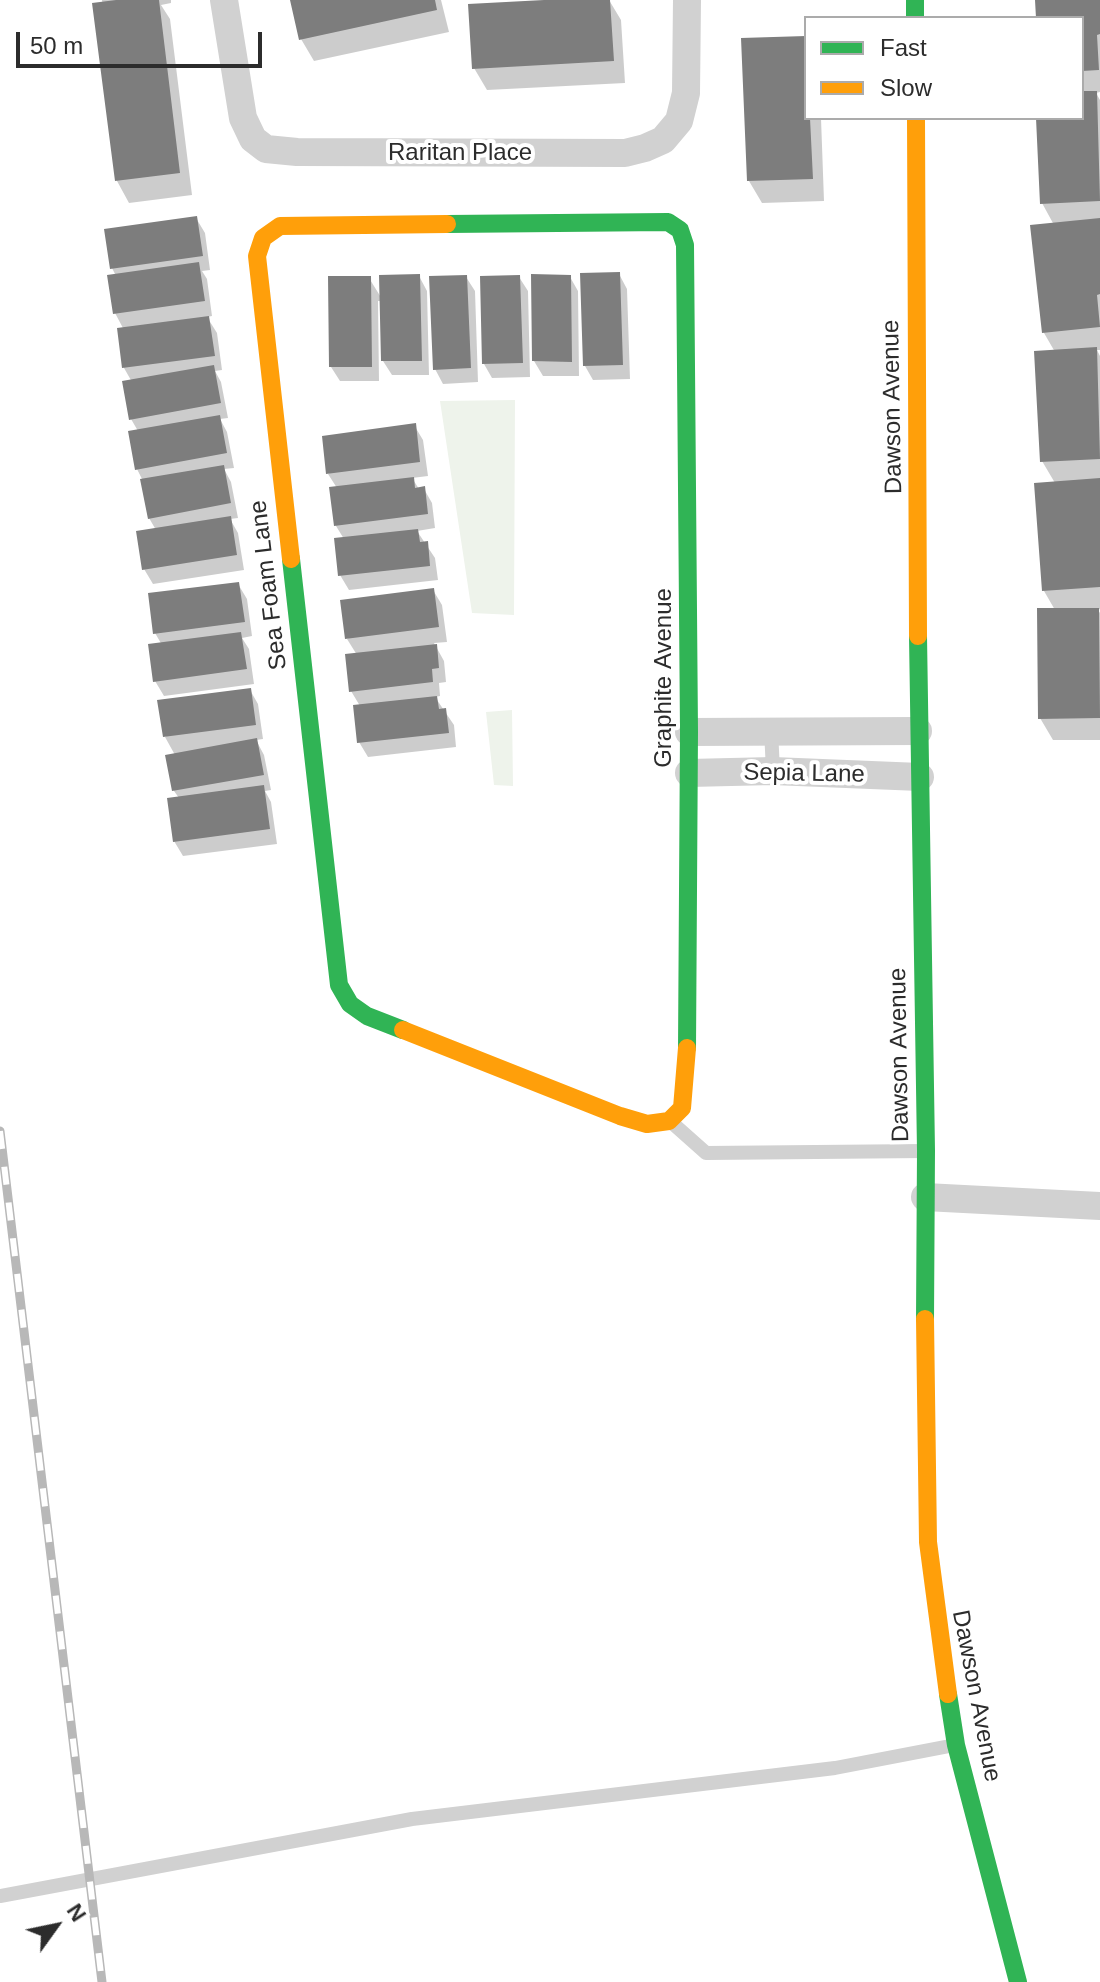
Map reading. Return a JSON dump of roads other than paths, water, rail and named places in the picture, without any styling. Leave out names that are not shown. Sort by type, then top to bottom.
[{"type":"street","name":"Raritan Place","points":[[224,0],[243,118],[253,139],[266,149],[297,152],[578,153],[625,153],[645,148],[663,140],[679,121],[686,93],[687,0]]},
{"type":"street","name":"Dawson Avenue","points":[[916,120],[918,731],[926,1151],[928,1542],[956,1745],[1018,1982]]},
{"type":"street","name":"Sea Foam Lane","points":[[669,1121],[647,1124],[620,1116],[367,1016],[350,1004],[339,985],[257,256],[263,238],[280,226],[668,222],[680,230]]},
{"type":"street","name":"Graphite Avenue","points":[[669,1121],[682,1108],[687,1060],[689,732],[685,245],[680,230]]},
{"type":"street","name":"Sepia Lane","points":[[689,732],[918,731]]},
{"type":"street","name":"Sepia Lane","points":[[689,773],[773,771],[920,777]]},
{"type":"street","points":[[925,1197],[1100,1206]]},
{"type":"lane","points":[[771,730],[773,771]]},
{"type":"lane","points":[[669,1121],[706,1153],[926,1151]]},
{"type":"lane","points":[[0,1896],[412,1819],[835,1768],[956,1745]]},
{"type":"railway","points":[[0,1131],[102,1982]]}]
